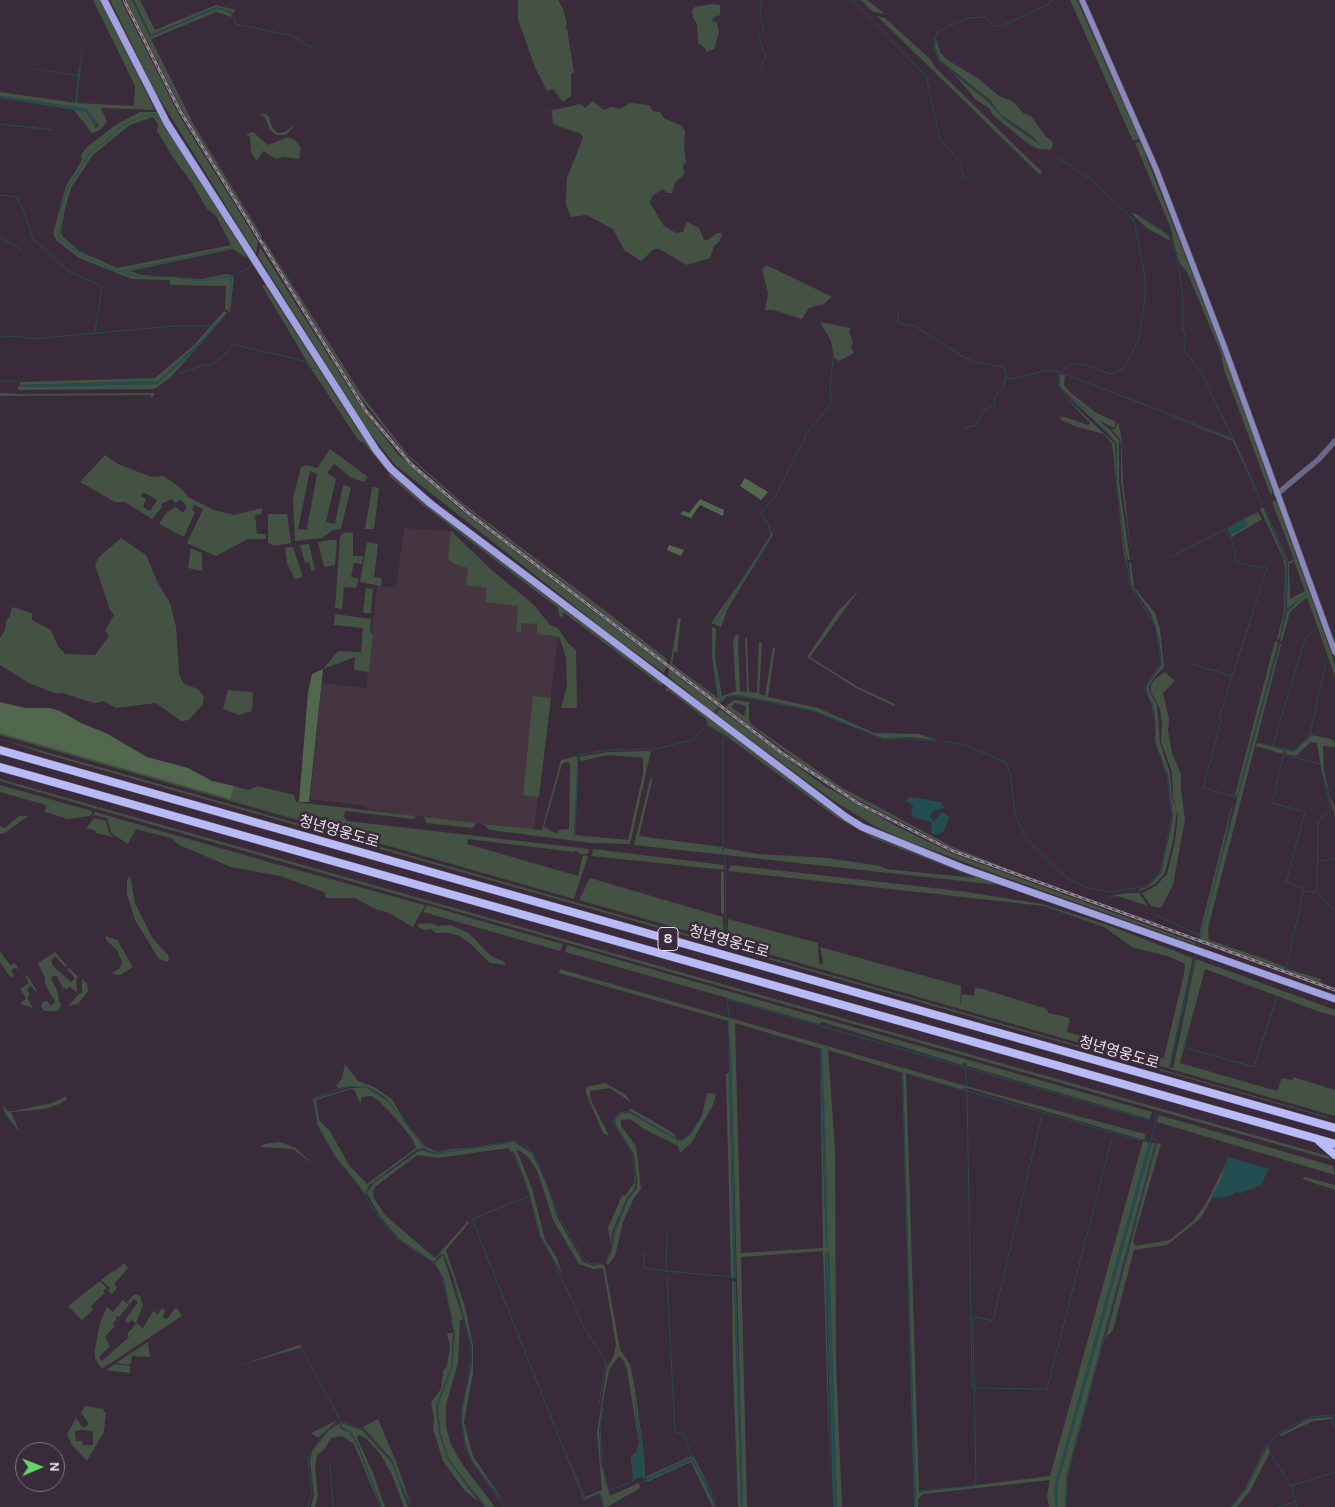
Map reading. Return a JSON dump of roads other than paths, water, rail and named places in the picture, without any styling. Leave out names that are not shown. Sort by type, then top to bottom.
[{"type":"highway","name":"청년영웅도로","points":[[0,750],[1335,1128]]},
{"type":"highway","name":"청년영웅도로","points":[[0,767],[1335,1144]]},
{"type":"highway","points":[[1318,1139],[1335,1155]]},
{"type":"main road","points":[[104,0],[167,123],[371,442],[391,469],[431,504],[830,805],[862,827],[963,868],[1335,999]]},
{"type":"main road","points":[[1082,0],[1156,169],[1224,346],[1335,652]]},
{"type":"street","points":[[1277,494],[1319,459],[1335,441]]},
{"type":"waterway","points":[[133,0],[151,36],[216,8],[232,12],[236,24],[293,36],[308,46],[313,46]]},
{"type":"waterway","points":[[761,70],[766,56],[758,36],[763,30],[760,9],[762,0]]},
{"type":"waterway","points":[[852,0],[926,76],[940,140],[961,163],[962,174],[967,179]]},
{"type":"waterway","points":[[1039,144],[999,114],[989,101],[939,61],[934,46],[938,32],[968,18],[984,17],[995,26],[1001,26],[1045,6],[1053,0]]},
{"type":"waterway","points":[[106,139],[107,141],[116,130],[140,117],[155,114]]},
{"type":"waterway","points":[[0,124],[53,130]]},
{"type":"waterway","points":[[107,141],[92,150],[68,187],[61,209],[59,238],[77,252],[117,272],[231,248]]},
{"type":"waterway","points":[[943,741],[962,744],[1006,762],[1010,774],[1015,815],[1026,839],[1068,879],[1088,888],[1111,892],[1146,886],[1160,873],[1172,817],[1167,775],[1155,741],[1156,725],[1152,704],[1146,692],[1147,683],[1161,663],[1156,627],[1130,585],[1117,485],[1116,444],[1108,433],[1067,396],[1059,386],[1058,381],[1060,374],[1070,364],[1083,364],[1111,374],[1124,368],[1138,341],[1145,300],[1145,277],[1134,220],[1093,181],[1058,158]]},
{"type":"waterway","points":[[0,195],[18,197],[34,240],[70,272],[102,286],[95,332]]},
{"type":"waterway","points":[[1140,217],[1171,236],[1177,257],[1183,297],[1183,329],[1186,335],[1184,350],[1201,372],[1262,503]]},
{"type":"waterway","points":[[0,237],[23,251]]},
{"type":"waterway","points":[[230,277],[251,267]]},
{"type":"waterway","points":[[124,272],[141,277],[174,277],[201,281],[228,276],[231,278],[229,311]]},
{"type":"waterway","points":[[898,313],[898,323],[915,326],[960,355],[975,362],[1003,367],[1006,372],[1006,378],[1012,379],[1043,371],[1057,371],[1234,439]]},
{"type":"waterway","points":[[0,337],[17,336],[31,339],[174,326],[211,326]]},
{"type":"waterway","points":[[178,374],[204,365],[212,365],[228,352],[232,344],[304,361],[310,368],[315,369]]},
{"type":"waterway","points":[[715,623],[771,537],[769,526],[761,513],[775,497],[798,450],[805,441],[805,435],[829,407],[832,398],[830,392],[833,358]]},
{"type":"waterway","points":[[964,428],[976,425],[984,410],[994,406],[995,397],[1003,388],[1006,378]]},
{"type":"waterway","points":[[0,381],[15,381]]},
{"type":"waterway","points":[[1264,507],[1287,563],[1286,611]]},
{"type":"waterway","points":[[1171,557],[1225,529],[1232,541],[1237,563],[1267,568],[1219,718],[1221,720],[1203,788],[1237,797]]},
{"type":"waterway","points":[[1280,639],[1286,611],[1306,593]]},
{"type":"waterway","points":[[1273,745],[1305,639],[1318,626]]},
{"type":"waterway","points":[[713,630],[713,657],[721,703]]},
{"type":"waterway","points":[[1198,947],[1278,644]]},
{"type":"waterway","points":[[1259,743],[1294,751],[1310,734],[1326,662]]},
{"type":"waterway","points":[[1192,664],[1232,676]]},
{"type":"waterway","points":[[721,703],[727,696],[740,696],[814,711],[884,739],[903,738],[936,741]]},
{"type":"waterway","points":[[715,713],[719,707]]},
{"type":"waterway","points":[[656,749],[694,739],[707,725],[723,734],[723,846],[726,872],[725,937]]},
{"type":"waterway","points":[[575,834],[578,755],[609,750],[652,749]]},
{"type":"waterway","points":[[1285,749],[1272,803],[1305,812],[1286,882],[1304,889],[1286,969]]},
{"type":"waterway","points":[[1286,755],[1320,764],[1331,810],[1318,821],[1317,891],[1304,892]]},
{"type":"waterway","points":[[1317,862],[1335,858]]},
{"type":"waterway","points":[[1317,892],[1335,912]]},
{"type":"waterway","points":[[1154,914],[1200,936]]},
{"type":"waterway","points":[[1170,1066],[1196,954]]},
{"type":"waterway","points":[[727,997],[730,1026]]},
{"type":"waterway","points":[[1184,1032],[1187,1033],[1183,1047],[1254,1067],[1277,997]]},
{"type":"waterway","points":[[727,999],[1149,1120]]},
{"type":"waterway","points":[[965,1067],[967,1085]]},
{"type":"waterway","points":[[908,1074],[1139,1140],[1145,1139]]},
{"type":"waterway","points":[[426,1150],[389,1101],[367,1087],[351,1086],[313,1098],[318,1126],[334,1155],[360,1187],[377,1215],[396,1238],[434,1263],[441,1274],[451,1313],[454,1336],[452,1368],[437,1406],[440,1431],[448,1459],[485,1507]]},
{"type":"waterway","points":[[967,1089],[972,1387],[974,1388],[1047,1389],[1112,1138]]},
{"type":"waterway","points":[[606,1262],[611,1251],[614,1231],[628,1199],[636,1187],[633,1154],[614,1124],[616,1116],[620,1112],[631,1112],[677,1139],[682,1140],[691,1133],[702,1116]]},
{"type":"waterway","points":[[919,1491],[974,1486],[976,1483],[973,1316],[993,1321],[1042,1115]]},
{"type":"waterway","points":[[1150,1144],[1157,1116]]},
{"type":"waterway","points":[[1152,1139],[1157,1140]]},
{"type":"waterway","points":[[366,1194],[370,1185],[416,1150],[438,1153],[514,1141],[526,1146],[535,1156],[559,1217],[583,1258],[591,1264],[600,1264]]},
{"type":"waterway","points":[[1066,1507],[1067,1477],[1156,1143]]},
{"type":"waterway","points":[[513,1152],[529,1192],[540,1236],[549,1251],[584,1327],[605,1360],[606,1365],[599,1404]]},
{"type":"waterway","points":[[529,1196],[472,1219],[584,1500],[600,1493],[603,1507]]},
{"type":"waterway","points":[[667,1234],[666,1271],[733,1277]]},
{"type":"waterway","points":[[645,1253],[643,1268],[666,1271]]},
{"type":"waterway","points":[[434,1263],[444,1254],[453,1277],[471,1346],[470,1372],[461,1414],[466,1449],[474,1464],[504,1507]]},
{"type":"waterway","points":[[667,1276],[675,1433],[684,1434],[692,1458]]},
{"type":"waterway","points":[[301,1348],[340,1419]]},
{"type":"waterway","points":[[603,1407],[600,1427],[602,1465],[608,1490],[627,1484],[635,1479]]},
{"type":"waterway","points":[[1231,1507],[1246,1488],[1263,1451],[1277,1435],[1311,1417],[1335,1415]]},
{"type":"waterway","points":[[1332,1416],[1335,1429]]},
{"type":"waterway","points":[[308,1507],[312,1493],[308,1457],[324,1434],[340,1421],[363,1429],[392,1462],[410,1507]]},
{"type":"waterway","points":[[340,1423],[342,1428],[351,1433],[357,1444],[381,1507]]},
{"type":"waterway","points":[[1271,1454],[1291,1486],[1297,1507]]},
{"type":"waterway","points":[[330,1464],[333,1507]]},
{"type":"waterway","points":[[1291,1486],[1335,1472]]},
{"type":"waterway","points":[[1277,1507],[1295,1502]]},
{"type":"railway","points":[[124,0],[180,111],[366,411],[411,464],[467,512],[782,753],[858,803],[953,851],[1335,990]]}]
